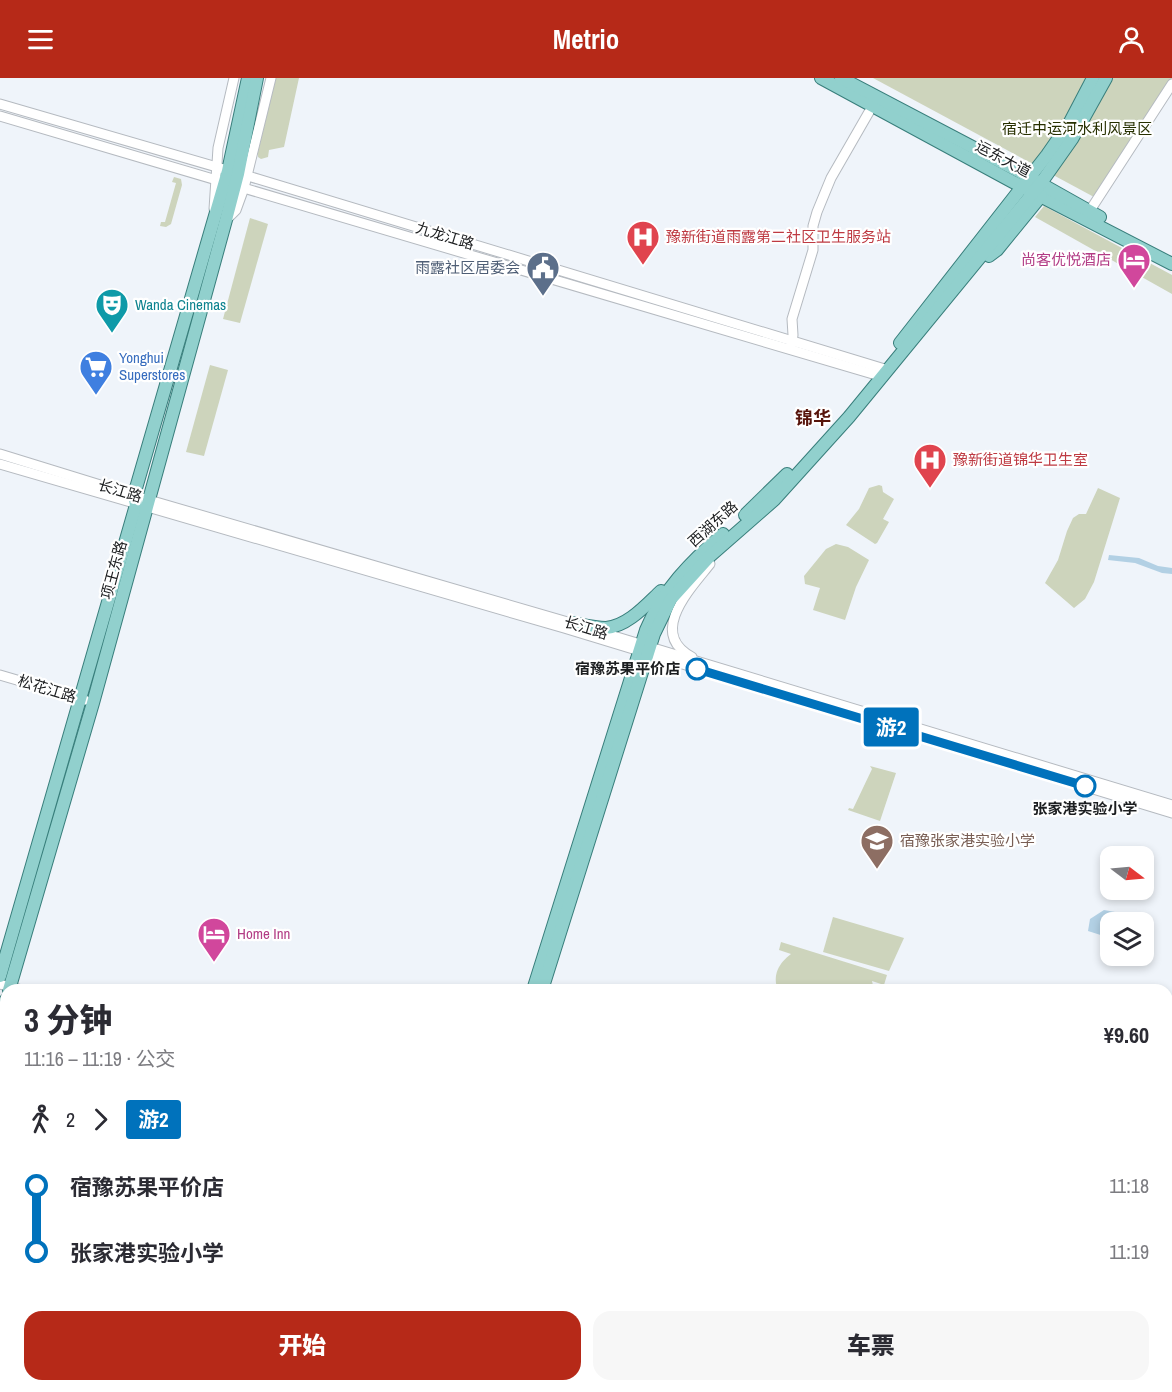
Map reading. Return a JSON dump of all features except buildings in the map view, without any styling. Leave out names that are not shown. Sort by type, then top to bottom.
[{"type":"main road","points":[[236,155],[248,78]]},
{"type":"main road","points":[[236,155],[257,78]]},
{"type":"main road","name":"运东大道","points":[[821,78],[1172,256]]},
{"type":"main road","name":"运东大道","points":[[841,78],[1172,264]]},
{"type":"main road","points":[[1052,158],[1093,78]]},
{"type":"main road","points":[[1052,158],[1082,122],[1106,78]]},
{"type":"main road","name":"项王东路","points":[[0,976],[80,701],[226,220],[236,155]]},
{"type":"main road","name":"西湖东路","points":[[544,984],[644,649],[671,599],[710,556],[782,492],[962,280],[1033,187],[1052,158]]},
{"type":"main road","name":"项王东路","points":[[11,984],[93,704],[213,215],[231,178]]},
{"type":"main road","name":"西湖东路","points":[[535,984],[660,599],[708,547],[776,486],[882,373],[1033,187]]},
{"type":"main road","points":[[572,623],[604,628],[622,622],[637,613],[708,547]]},
{"type":"street","points":[[231,178],[218,148],[234,78]]},
{"type":"street","points":[[231,178],[271,78]]},
{"type":"street","points":[[1089,212],[1172,84]]},
{"type":"street","name":"九龙江路","points":[[0,104],[231,178],[882,373]]},
{"type":"street","points":[[791,346],[792,319],[814,246],[813,226],[820,204],[831,178],[869,112]]},
{"type":"street","name":"九龙江路","points":[[0,116],[231,178]]},
{"type":"street","name":"长江路","points":[[0,454],[141,502],[644,649],[1172,813]]},
{"type":"street","name":"长江路","points":[[0,464],[572,623],[644,649],[722,669],[1172,805]]},
{"type":"street","points":[[722,669],[683,651],[676,641],[673,630],[679,605],[726,542]]},
{"type":"street","name":"松花江路","points":[[0,677],[93,704]]},
{"type":"green space","points":[[276,78],[299,78],[284,147],[269,150],[268,157],[261,159],[258,157],[258,152]]},
{"type":"green space","name":"宿迁中运河水利风景区","points":[[873,78],[1172,78],[1094,197]]},
{"type":"green space","points":[[174,177],[181,179],[182,185],[171,224],[166,227],[160,226],[161,222],[165,222],[176,183],[172,182]]},
{"type":"green space","points":[[1044,206],[1172,275],[1172,294],[1035,217]]},
{"type":"green space","points":[[250,218],[268,224],[240,323],[223,319]]},
{"type":"green space","points":[[210,365],[228,370],[204,456],[186,452]]},
{"type":"green space","points":[[882,486],[883,492],[894,499],[883,519],[889,522],[875,544],[846,525],[859,509],[869,488]]},
{"type":"green space","points":[[1098,488],[1120,498],[1094,582],[1085,599],[1074,608],[1045,583],[1058,560],[1073,518],[1079,514],[1086,514]]},
{"type":"green space","points":[[836,544],[848,547],[869,560],[856,587],[845,620],[813,610],[820,588],[805,584],[804,576],[826,549]]},
{"type":"green space","points":[[870,766],[896,773],[880,821],[848,810],[853,809],[872,769]]},
{"type":"green space","points":[[833,917],[904,938],[889,971],[823,952]]},
{"type":"green space","points":[[781,942],[887,975],[884,984],[872,981],[873,984],[776,984],[778,970],[791,954],[779,950]]},
{"type":"water","points":[[1109,555],[1139,558],[1158,566],[1172,568],[1172,574],[1162,573],[1135,563],[1108,560]]},
{"type":"water","points":[[1100,913],[1100,935],[1088,931],[1090,919]]},
{"type":"bus line","name":"游2","points":[[697,669],[1085,786]]},
{"type":"place","name":"豫新街道雨露第二社区卫生服务站","points":[[643,266]]},
{"type":"place","name":"尚客优悦酒店","points":[[1134,289]]},
{"type":"place","name":"雨露社区居委会","points":[[543,297]]},
{"type":"place","name":"Wanda Cinemas","points":[[112,334]]},
{"type":"place","name":"Yonghui Superstores","points":[[96,396]]},
{"type":"place","name":"豫新街道锦华卫生室","points":[[930,489]]},
{"type":"place","name":"宿豫苏果平价店","points":[[697,669]]},
{"type":"place","name":"张家港实验小学","points":[[1085,786]]},
{"type":"place","name":"宿豫张家港实验小学","points":[[877,870]]},
{"type":"place","name":"Home Inn","points":[[214,963]]},
{"type":"district","name":"锦华","points":[[813,418]]}]
